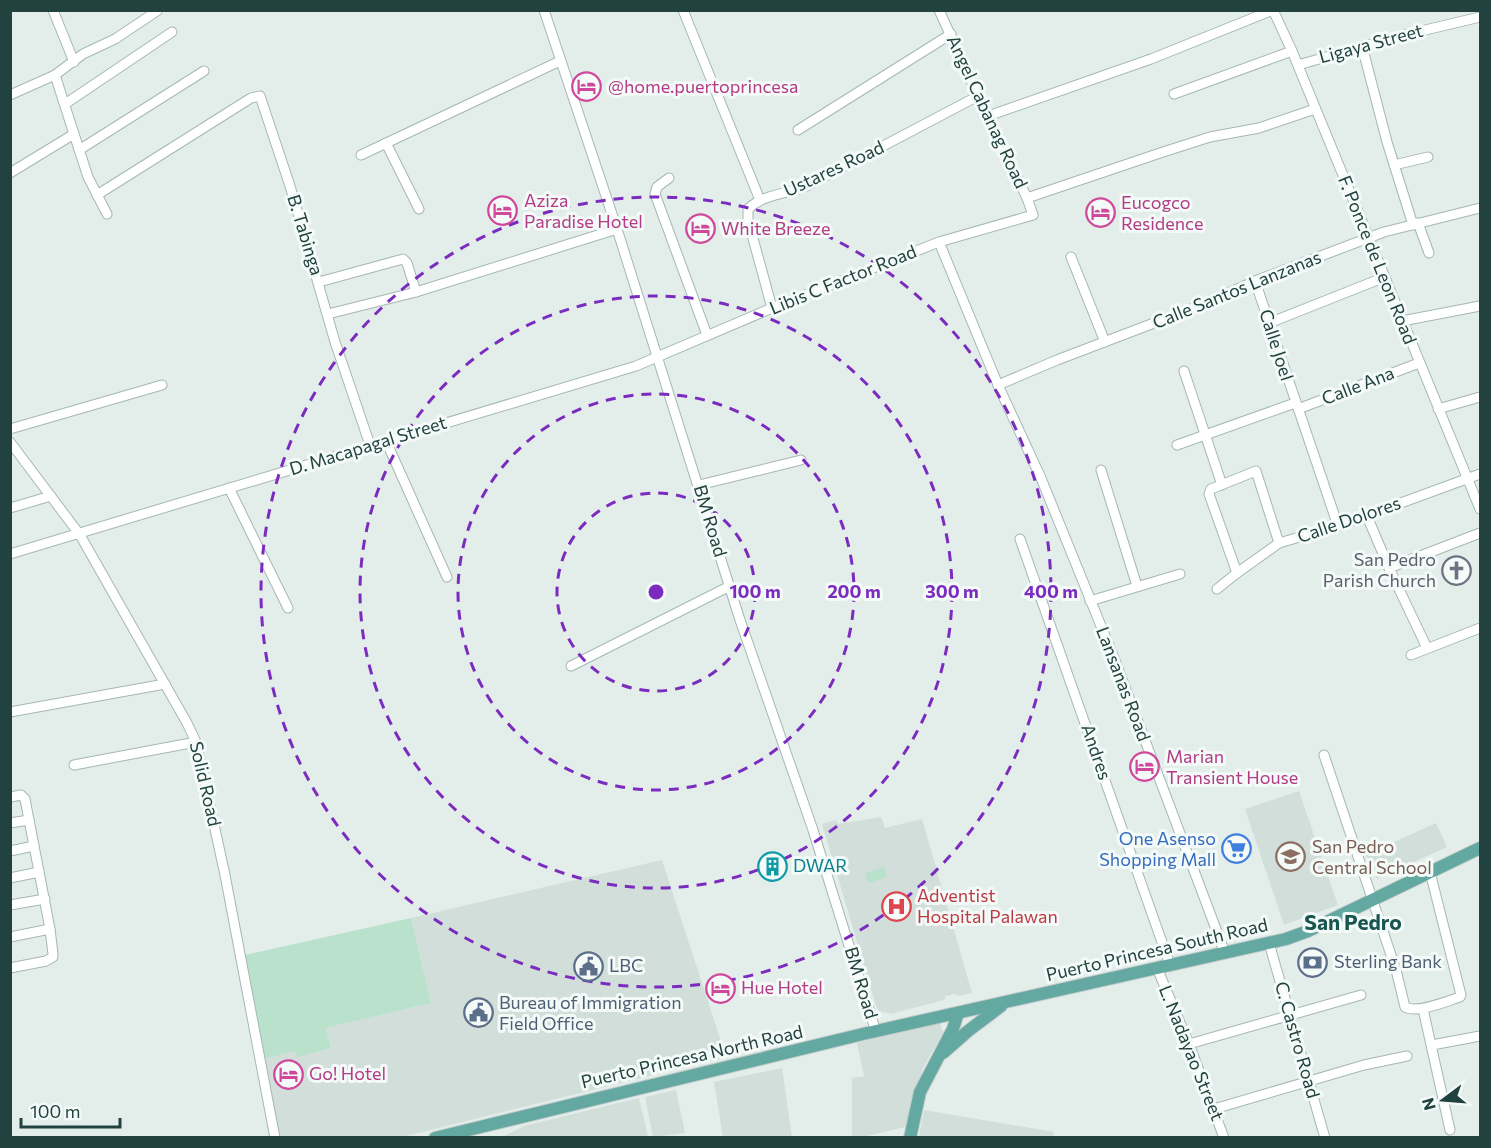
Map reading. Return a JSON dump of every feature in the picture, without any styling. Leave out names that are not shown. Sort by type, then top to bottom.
[{"type":"main road","name":"Puerto Princesa South Road","points":[[958,1013],[1269,943],[1308,930],[1480,848]]},
{"type":"main road","points":[[937,1058],[1005,1003]]},
{"type":"main road","name":"Puerto Princesa North Road","points":[[435,1137],[958,1013]]},
{"type":"main road","points":[[910,1137],[920,1092],[958,1013]]},
{"type":"street","points":[[53,10],[74,62]]},
{"type":"street","points":[[683,10],[760,200]]},
{"type":"street","name":"Angel Cabanag Road","points":[[939,10],[1027,198],[1032,215]]},
{"type":"street","points":[[988,116],[1151,59],[1273,10]]},
{"type":"street","name":"F. Ponce de Leon Road","points":[[1273,10],[1298,65],[1438,409],[1467,478],[1478,498],[1480,509]]},
{"type":"street","points":[[10,95],[55,75],[96,47],[115,39],[158,11]]},
{"type":"street","name":"BM Road","points":[[544,11],[617,229],[730,586],[813,830],[876,1032]]},
{"type":"street","name":"Ligaya Street","points":[[1298,65],[1362,46],[1480,17]]},
{"type":"street","points":[[65,104],[172,32]]},
{"type":"street","points":[[798,130],[951,34]]},
{"type":"street","points":[[1362,46],[1394,165],[1415,224],[1429,253]]},
{"type":"street","points":[[1174,94],[1292,51]]},
{"type":"street","points":[[361,155],[560,61]]},
{"type":"street","points":[[79,150],[204,71]]},
{"type":"street","points":[[55,75],[79,150],[107,214]]},
{"type":"street","name":"B. Tabinga","points":[[97,195],[250,98],[258,95],[262,98],[319,282],[335,342],[370,446]]},
{"type":"street","name":"Ustares Road","points":[[772,308],[747,214],[748,209],[760,200],[807,186],[978,96]]},
{"type":"street","points":[[1027,198],[1163,152],[1210,138],[1259,128],[1315,109]]},
{"type":"street","points":[[10,173],[74,134]]},
{"type":"street","points":[[387,142],[419,209]]},
{"type":"street","points":[[1394,165],[1428,157]]},
{"type":"street","points":[[669,178],[657,187],[655,194],[707,335]]},
{"type":"street","name":"Calle Santos Lanzanas","points":[[998,385],[1255,281],[1369,238],[1415,224],[1480,211]]},
{"type":"street","name":"Libis C Factor Road","points":[[657,356],[939,242],[1032,215]]},
{"type":"street","points":[[328,314],[416,292],[617,229]]},
{"type":"street","name":"Lansanas Road","points":[[939,242],[998,385],[1041,478],[1114,658],[1225,953]]},
{"type":"street","points":[[1071,257],[1105,342]]},
{"type":"street","points":[[319,282],[403,259],[407,263],[416,292]]},
{"type":"street","points":[[1269,323],[1385,277]]},
{"type":"street","name":"Calle Joel","points":[[1255,281],[1338,526]]},
{"type":"street","points":[[1402,321],[1480,306]]},
{"type":"street","name":"D. Macapagal Street","points":[[10,554],[80,535],[636,366],[657,356]]},
{"type":"street","name":"Calle Ana","points":[[1178,445],[1419,363]]},
{"type":"street","points":[[1184,371],[1222,485]]},
{"type":"street","points":[[10,429],[162,385]]},
{"type":"street","points":[[1438,409],[1480,398]]},
{"type":"street","points":[[386,441],[447,577]]},
{"type":"street","name":"Solid Road","points":[[10,442],[80,535],[196,742],[225,875],[275,1137]]},
{"type":"street","points":[[699,485],[801,460]]},
{"type":"street","points":[[1101,470],[1137,586]]},
{"type":"street","points":[[1237,573],[1209,494],[1211,489],[1254,471],[1257,472],[1279,543]]},
{"type":"street","name":"Calle Dolores","points":[[1217,589],[1279,543],[1338,526],[1480,474]]},
{"type":"street","points":[[229,488],[288,608]]},
{"type":"street","points":[[10,507],[51,496]]},
{"type":"street","points":[[1367,516],[1427,648]]},
{"type":"street","points":[[1389,568],[1480,533]]},
{"type":"street","name":"Andres","points":[[1020,539],[1170,965]]},
{"type":"street","points":[[1090,601],[1180,574]]},
{"type":"street","points":[[571,666],[730,586]]},
{"type":"street","points":[[1411,655],[1480,628]]},
{"type":"street","points":[[10,711],[165,684]]},
{"type":"street","points":[[74,765],[196,742]]},
{"type":"street","points":[[1324,755],[1396,970],[1406,1007],[1410,1010],[1460,997],[1461,994],[1430,872]]},
{"type":"street","points":[[10,797],[22,796],[29,820],[45,899],[52,957],[46,961],[10,968]]},
{"type":"street","points":[[10,823],[29,820]]},
{"type":"street","points":[[10,851],[34,846]]},
{"type":"street","points":[[10,878],[39,873]]},
{"type":"street","points":[[10,905],[45,899]]},
{"type":"street","points":[[10,937],[50,929]]},
{"type":"street","name":"C. Castro Road","points":[[1269,943],[1322,1137]]},
{"type":"street","name":"L. Nadayao Street","points":[[1157,968],[1224,1137]]},
{"type":"street","points":[[1189,1044],[1361,995]]},
{"type":"street","points":[[1423,1008],[1450,1130]]},
{"type":"street","points":[[1432,1046],[1480,1036]]},
{"type":"street","points":[[1214,1109],[1379,1060],[1407,1056]]},
{"type":"shaded area","name":"San Pedro Central School","points":[[1299,791],[1338,905],[1284,925],[1245,809]]},
{"type":"shaded area","name":"Adventist Hospital Palawan","points":[[881,817],[885,828],[922,819],[972,993],[946,996],[944,1000],[891,1014],[879,1011],[876,1006],[822,824],[836,820],[838,824]]},
{"type":"shaded area","points":[[1436,823],[1447,847],[1377,879],[1366,855]]},
{"type":"shaded area","points":[[662,860],[726,1057],[398,1138],[280,1137],[264,1059],[295,1051],[297,1056],[331,1048],[326,1028],[431,1003],[411,918]]},
{"type":"shaded area","points":[[940,1022],[943,1033],[923,1068],[905,1127],[852,1138],[852,1078],[864,1076],[857,1043]]},
{"type":"shaded area","points":[[782,1068],[792,1137],[723,1137],[714,1082]]},
{"type":"shaded area","points":[[676,1090],[685,1133],[653,1137],[645,1097]]},
{"type":"shaded area","points":[[639,1098],[648,1137],[502,1137],[524,1126]]},
{"type":"shaded area","points":[[924,1110],[1054,1132],[1053,1137],[919,1137]]},
{"type":"green space","points":[[884,867],[887,877],[868,883],[865,873]]},
{"type":"green space","points":[[411,918],[431,1003],[326,1028],[331,1048],[297,1057],[295,1051],[264,1059],[245,955]]},
{"type":"place","name":"@home.puertoprincesa","points":[[587,87]]},
{"type":"place","name":"Aziza Paradise Hotel","points":[[503,211]]},
{"type":"place","name":"Eucogco Residence","points":[[1100,213]]},
{"type":"place","name":"White Breeze","points":[[700,229]]},
{"type":"place","name":"San Pedro Parish Church","points":[[1457,570]]},
{"type":"place","name":"Marian Transient House","points":[[1145,767]]},
{"type":"place","name":"One Asenso Shopping Mall","points":[[1237,849]]},
{"type":"place","name":"San Pedro Central School","points":[[1291,857]]},
{"type":"place","name":"DWAR","points":[[772,866]]},
{"type":"place","name":"Adventist Hospital Palawan","points":[[896,906]]},
{"type":"place","name":"Sterling Bank","points":[[1313,962]]},
{"type":"place","name":"LBC","points":[[588,966]]},
{"type":"place","name":"Hue Hotel","points":[[720,988]]},
{"type":"place","name":"Bureau of Immigration Field Office","points":[[478,1013]]},
{"type":"place","name":"Go! Hotel","points":[[288,1074]]},
{"type":"district","name":"San Pedro","points":[[1353,923]]}]
